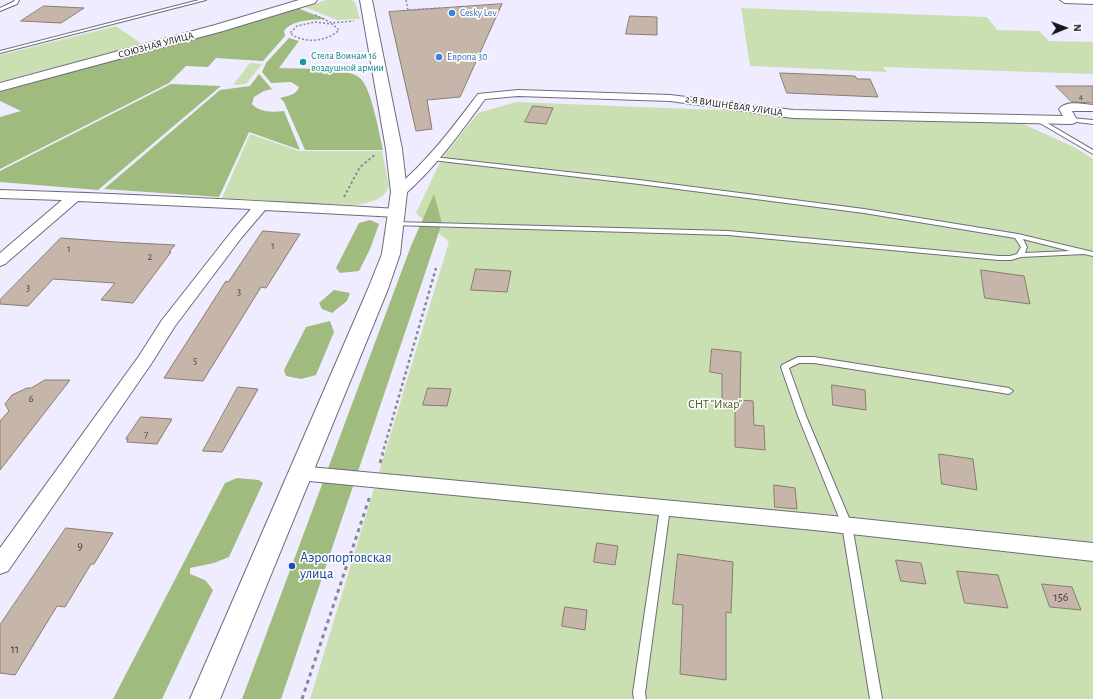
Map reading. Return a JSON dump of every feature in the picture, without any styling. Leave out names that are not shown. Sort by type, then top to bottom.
[{"type":"main road","name":"СОЮЗНАЯ УЛИЦА","points":[[0,87],[212,30],[311,0]]},
{"type":"street","points":[[1066,0],[1093,1]]},
{"type":"street","points":[[205,699],[299,472],[378,289],[390,254],[399,192],[394,149],[368,10]]},
{"type":"street","name":"2-Я ВИШНЁВАЯ УЛИЦА","points":[[399,192],[418,176],[434,159],[482,96],[518,93],[678,99],[793,114],[1035,118],[1072,120]]},
{"type":"street","points":[[1072,120],[1065,109],[1068,107],[1093,108]]},
{"type":"street","points":[[0,194],[262,205],[338,210],[396,218]]},
{"type":"street","points":[[0,260],[75,196]]},
{"type":"street","points":[[0,565],[145,360],[168,324],[237,234],[262,205]]},
{"type":"street","points":[[299,472],[846,525],[1093,552]]},
{"type":"lane","points":[[0,10],[15,3],[17,0]]},
{"type":"lane","points":[[0,52],[204,0]]},
{"type":"lane","points":[[1035,118],[1093,152]]},
{"type":"lane","points":[[1072,120],[1093,122]]},
{"type":"lane","points":[[434,159],[639,182],[864,211],[1018,236],[1093,254]]},
{"type":"lane","points":[[396,218],[728,233],[974,257],[1011,258],[1020,255],[1084,252]]},
{"type":"lane","points":[[1018,236],[1024,247],[1020,255]]},
{"type":"lane","points":[[876,699],[846,525],[784,367],[798,360],[814,360],[1009,391]]},
{"type":"lane","points":[[640,699],[639,693],[665,508]]},
{"type":"path","points":[[406,0],[408,10],[441,8]]},
{"type":"path","points":[[292,6],[323,18],[332,23],[339,27],[337,32],[328,37],[306,39],[295,37],[290,33],[293,28],[297,26],[308,23],[332,23],[368,10]]},
{"type":"path","points":[[338,210],[357,170],[366,159],[381,152],[394,149]]},
{"type":"green space","points":[[326,0],[352,0],[355,2],[360,19],[337,20],[305,7]]},
{"type":"green space","points":[[297,8],[326,19],[298,22],[288,27],[284,31],[285,36],[263,61],[216,58],[208,67],[186,66],[169,83],[0,169],[0,117],[21,111],[0,101],[0,92]]},
{"type":"green space","points":[[741,8],[987,17],[997,30],[1039,31],[1049,41],[1093,42],[1093,74],[883,67],[887,72],[750,66]]},
{"type":"green space","points":[[116,26],[142,44],[0,82],[0,55]]},
{"type":"green space","points":[[289,38],[299,41],[279,68],[346,72],[361,79],[372,102],[383,150],[305,150],[284,102],[280,98],[289,96],[296,92],[299,87],[291,82],[271,83],[262,72],[266,63]]},
{"type":"green space","points":[[250,63],[262,64],[246,84],[233,85]]},
{"type":"green space","points":[[259,74],[272,89],[264,91],[254,97],[252,104],[259,109],[271,112],[284,111],[300,150],[249,132],[219,197],[104,189],[220,90],[250,86]]},
{"type":"green space","points":[[171,84],[221,86],[98,190],[0,182],[0,171]]},
{"type":"green space","name":"СНТ \"Икар\"","points":[[516,102],[1019,122],[1076,148],[1093,159],[1093,699],[310,699],[449,242],[416,213],[441,160],[478,113]]},
{"type":"green space","points":[[250,134],[299,151],[382,151],[389,186],[387,191],[378,199],[368,203],[351,206],[222,198]]},
{"type":"green space","points":[[434,194],[442,223],[281,699],[242,699],[411,246]]},
{"type":"green space","points":[[370,220],[379,224],[370,249],[359,271],[340,273],[336,268],[359,223]]},
{"type":"green space","points":[[334,290],[350,293],[347,301],[332,313],[322,309],[319,303]]},
{"type":"green space","points":[[330,321],[334,332],[316,375],[301,379],[286,376],[284,370],[306,327]]},
{"type":"green space","points":[[237,478],[259,480],[263,483],[229,557],[214,563],[190,568],[190,574],[205,580],[213,590],[162,699],[113,699],[225,483]]},
{"type":"building","name":"Европа 30","points":[[502,4],[460,97],[427,100],[432,129],[416,131],[389,12]]},
{"type":"building","points":[[44,6],[84,8],[61,23],[21,21]]},
{"type":"building","points":[[630,16],[657,17],[657,35],[626,34]]},
{"type":"building","points":[[780,73],[855,76],[857,79],[870,79],[878,97],[787,93]]},
{"type":"building","points":[[1056,86],[1093,86],[1093,103],[1072,102]]},
{"type":"building","points":[[533,106],[553,108],[546,124],[525,122]]},
{"type":"building","points":[[263,231],[300,234],[266,288],[261,287],[203,381],[164,378],[226,281],[228,282]]},
{"type":"building","points":[[61,238],[175,245],[133,303],[101,300],[115,283],[53,279],[28,306],[0,304],[0,300]]},
{"type":"building","points":[[476,269],[511,271],[507,292],[471,290]]},
{"type":"building","points":[[981,270],[1024,276],[1030,304],[985,298]]},
{"type":"building","points":[[712,349],[741,352],[740,400],[753,401],[754,425],[764,426],[765,450],[735,447],[735,410],[722,409],[722,374],[710,372]]},
{"type":"building","points":[[45,380],[70,380],[0,470],[0,421],[9,411],[5,404],[12,395],[27,388],[31,388]]},
{"type":"building","points":[[832,385],[865,390],[866,410],[833,405]]},
{"type":"building","points":[[238,387],[258,389],[222,452],[203,451]]},
{"type":"building","points":[[428,388],[451,389],[447,406],[423,405]]},
{"type":"building","points":[[141,417],[172,419],[157,444],[127,442],[128,439],[126,439]]},
{"type":"building","points":[[939,454],[973,459],[977,490],[942,484]]},
{"type":"building","points":[[774,485],[795,488],[797,509],[775,507]]},
{"type":"building","points":[[66,528],[113,533],[94,564],[91,564],[65,607],[57,606],[15,675],[0,673],[0,625]]},
{"type":"building","points":[[597,543],[618,546],[615,565],[594,562]]},
{"type":"building","points":[[678,554],[733,562],[731,613],[726,612],[726,680],[680,674],[683,605],[673,604]]},
{"type":"building","points":[[896,560],[921,563],[926,584],[901,581]]},
{"type":"building","points":[[957,571],[998,575],[1008,608],[965,603]]},
{"type":"building","points":[[1042,584],[1072,587],[1081,610],[1050,607]]},
{"type":"building","points":[[565,607],[587,610],[585,630],[562,626]]},
{"type":"place","name":"Cesky Lev","points":[[452,13]]},
{"type":"place","name":"Европа 30","points":[[439,57]]},
{"type":"place","name":"Стела Воинам 16 воздушной армии","points":[[303,62]]},
{"type":"place","name":"Аэропортовская улица","points":[[292,566]]}]
